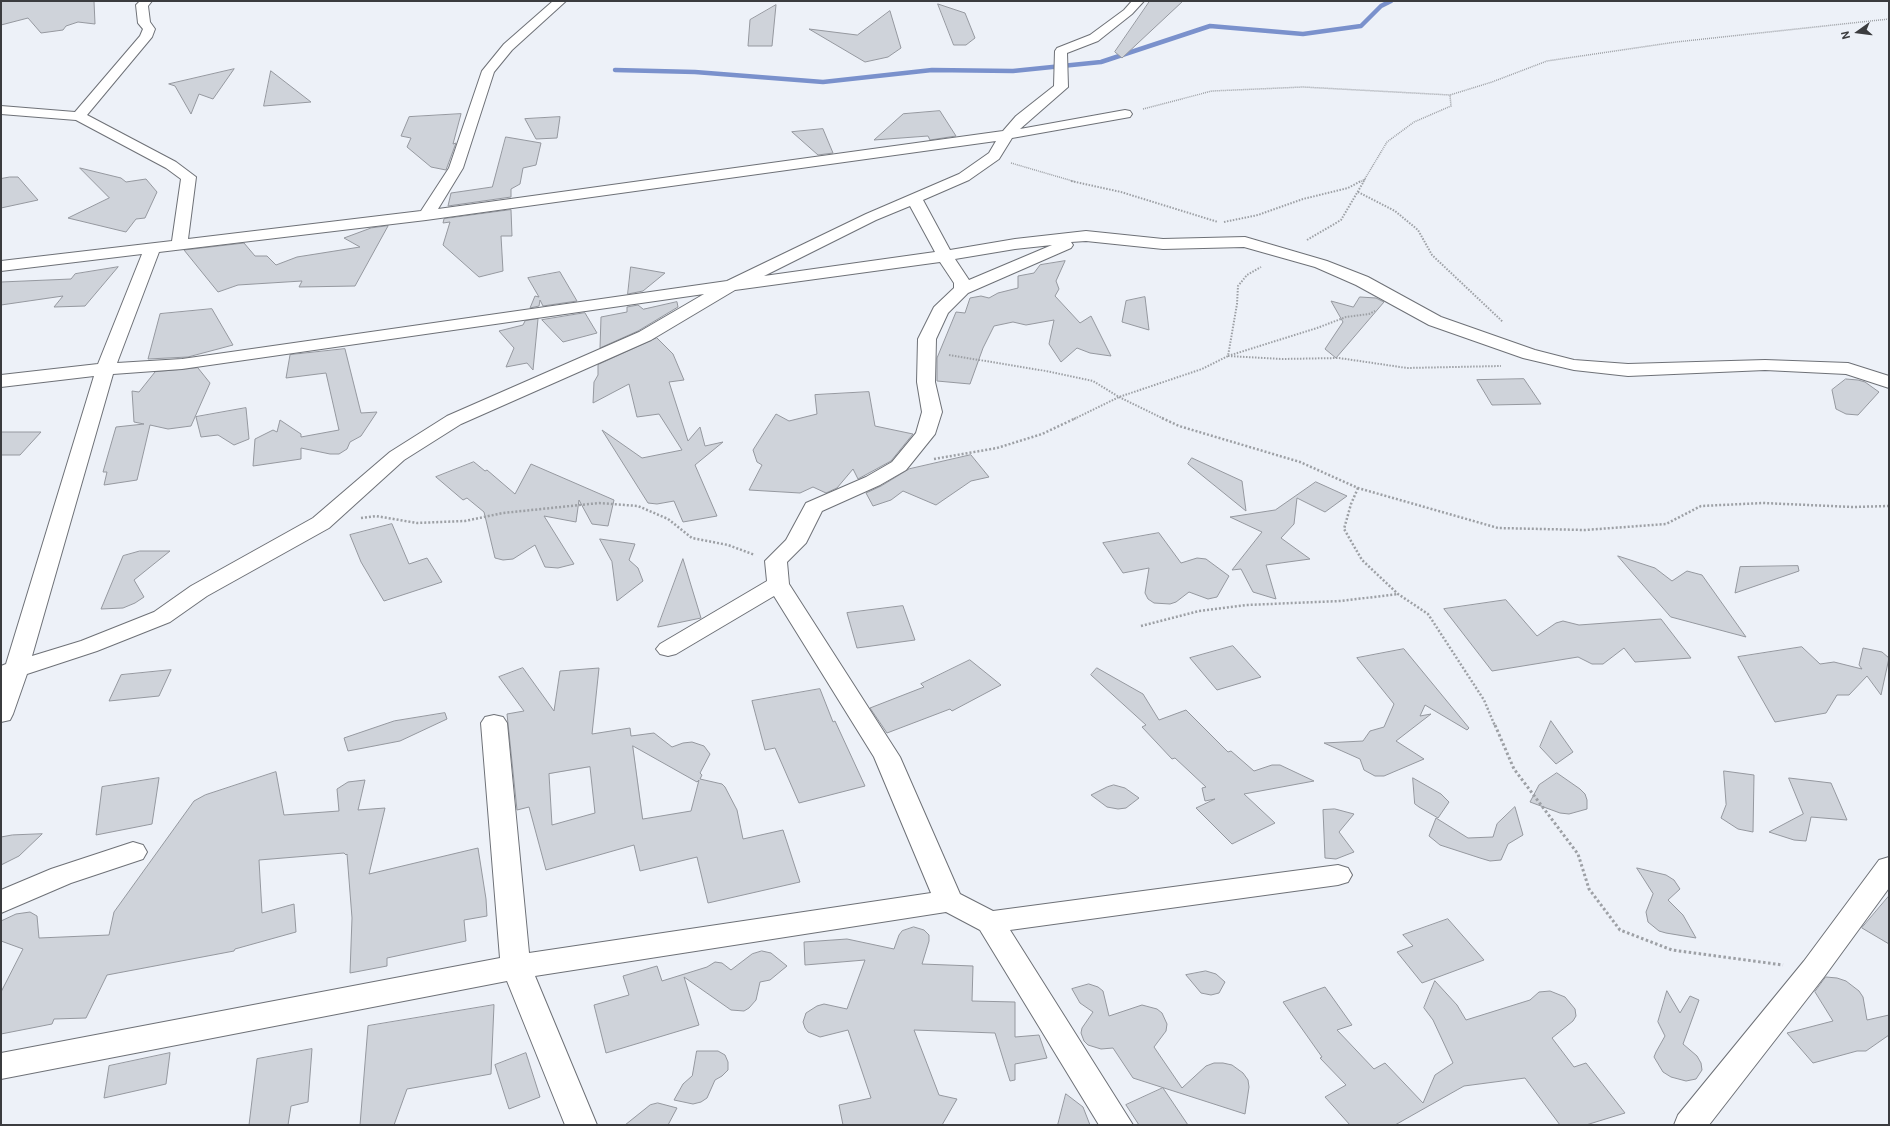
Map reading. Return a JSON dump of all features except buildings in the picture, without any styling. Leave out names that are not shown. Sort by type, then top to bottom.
[{"type":"street","points":[[79,116],[146,37],[149,29],[144,24],[142,5],[146,1]]},
{"type":"street","points":[[426,215],[456,168],[488,71],[508,47],[560,1]]},
{"type":"street","points":[[9,672],[89,646],[162,617],[199,590],[321,523],[397,456],[454,420],[644,336],[728,287],[914,198],[964,177],[994,156],[1007,136],[1021,119],[1061,87],[1062,51],[1094,38],[1128,12],[1138,1]]},
{"type":"street","points":[[1,110],[79,116],[171,164],[189,177],[179,244]]},
{"type":"street","points":[[1,266],[426,215],[1007,136],[1125,114]]},
{"type":"street","points":[[914,198],[945,256],[962,283],[962,289]]},
{"type":"street","points":[[1,381],[104,369],[182,364],[945,256],[1015,244],[1086,236],[1163,244],[1245,242],[1285,252],[1362,281],[1395,301],[1435,322],[1529,354],[1574,365],[1628,370],[1765,366],[1848,369],[1889,382]]},
{"type":"street","points":[[668,649],[777,572],[795,543],[813,507],[873,480],[898,466],[925,434],[932,412],[926,382],[927,339],[940,311],[962,289],[1086,236]]},
{"type":"street","points":[[1,714],[9,672],[104,369],[153,247]]},
{"type":"street","points":[[777,572],[887,757],[949,901]]},
{"type":"street","points":[[494,723],[516,967],[581,1125]]},
{"type":"street","points":[[1,902],[61,876],[133,852]]},
{"type":"street","points":[[1690,1125],[1814,969],[1889,867]]},
{"type":"street","points":[[990,922],[1338,875]]},
{"type":"street","points":[[1,1066],[516,967],[949,901],[990,922],[1117,1125]]},
{"type":"path","points":[[1125,114],[1212,91],[1303,87],[1450,95],[1492,82],[1547,61],[1676,42],[1889,19]]},
{"type":"path","points":[[1228,356],[1237,304],[1238,286],[1247,275],[1340,220],[1367,178],[1387,142],[1414,122],[1450,106],[1450,95]]},
{"type":"path","points":[[994,156],[1020,167],[1065,180],[1122,192],[1234,227],[1245,242]]},
{"type":"path","points":[[1212,223],[1258,215],[1303,199],[1348,188],[1367,178]]},
{"type":"path","points":[[1358,192],[1395,211],[1418,230],[1432,255],[1508,327],[1501,344]]},
{"type":"path","points":[[898,466],[997,448],[1042,434],[1118,397],[1202,369],[1228,356],[1317,328],[1346,317],[1369,314],[1395,301]]},
{"type":"path","points":[[926,352],[1039,370],[1093,381],[1118,397],[1179,426],[1300,462],[1358,488],[1498,528],[1585,530],[1666,524],[1701,506],[1763,503],[1853,507],[1889,506]]},
{"type":"path","points":[[1228,356],[1282,359],[1339,358],[1407,368],[1504,366]]},
{"type":"path","points":[[1358,488],[1351,504],[1344,528],[1362,560],[1398,594],[1428,614],[1484,700],[1514,769],[1547,815],[1578,854],[1589,889],[1620,930],[1672,950],[1814,969]]},
{"type":"path","points":[[321,523],[376,516],[417,523],[465,521],[533,509],[599,503],[638,506],[668,519],[692,538],[728,545],[777,572]]},
{"type":"path","points":[[1141,626],[1199,611],[1246,605],[1341,601],[1398,594]]},
{"type":"waterway","points":[[615,70],[695,72],[823,82],[932,70],[1013,71],[1101,62],[1210,26],[1303,34],[1361,26],[1381,6],[1391,1]]}]
